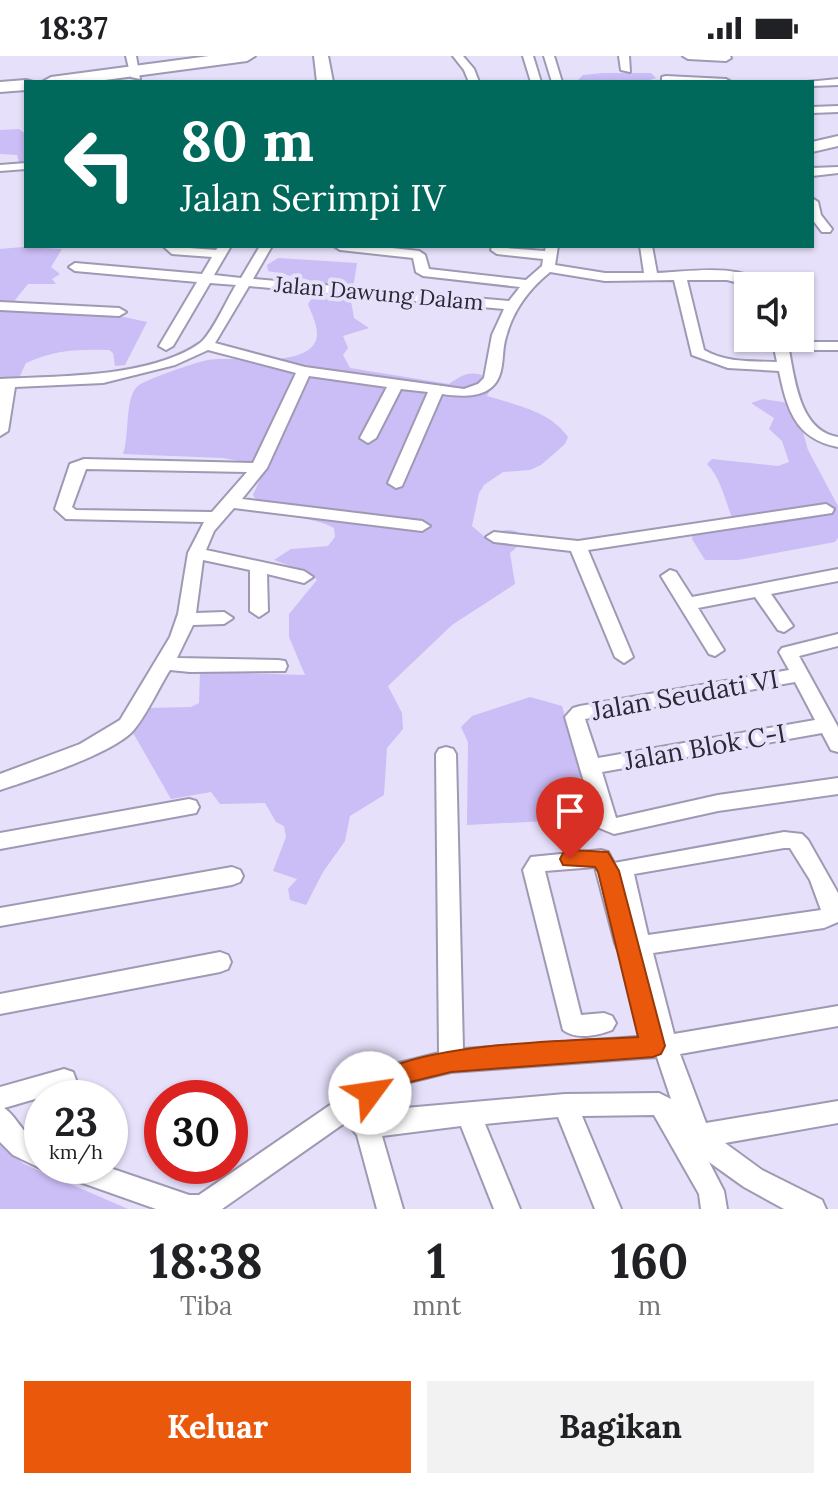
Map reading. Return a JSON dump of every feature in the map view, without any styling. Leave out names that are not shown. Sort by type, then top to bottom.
[{"type":"highway","points":[[86,80],[133,69],[254,57]]},
{"type":"highway","points":[[0,89],[24,87]]},
{"type":"main road","points":[[321,56],[325,80]]},
{"type":"main road","points":[[814,147],[838,141]]},
{"type":"street","points":[[458,56],[473,80]]},
{"type":"street","points":[[528,56],[535,80]]},
{"type":"street","points":[[549,56],[556,80]]},
{"type":"street","points":[[624,56],[626,70]]},
{"type":"street","points":[[688,56],[726,57],[729,80]]},
{"type":"street","points":[[666,79],[687,80]]},
{"type":"street","points":[[814,83],[838,82]]},
{"type":"street","points":[[814,110],[838,109]]},
{"type":"street","points":[[0,168],[24,166]]},
{"type":"street","points":[[814,172],[838,170]]},
{"type":"street","points":[[814,211],[826,229]]},
{"type":"street","points":[[156,273],[170,248],[223,250],[166,346]]},
{"type":"street","points":[[0,431],[4,382],[103,379],[170,362],[207,345],[265,248]]},
{"type":"street","points":[[371,248],[418,251],[423,272],[529,284]]},
{"type":"street","points":[[646,248],[651,277]]},
{"type":"street","points":[[497,250],[550,256],[574,274],[734,277]]},
{"type":"street","points":[[207,345],[304,371],[464,393],[483,388],[492,377],[496,345],[514,306],[550,256]]},
{"type":"street","name":"Jalan Dawung Dalam","points":[[75,267],[514,306]]},
{"type":"street","points":[[680,277],[697,352],[706,358],[727,363],[785,367]]},
{"type":"street","points":[[0,306],[119,312]]},
{"type":"street","points":[[814,344],[838,346]]},
{"type":"street","points":[[782,352],[799,412],[810,434],[822,442],[838,442]]},
{"type":"street","points":[[0,782],[121,731],[179,638],[186,619],[196,553],[213,517],[259,468],[304,371]]},
{"type":"street","points":[[368,438],[396,384]]},
{"type":"street","points":[[396,483],[436,390]]},
{"type":"street","points":[[213,517],[72,515],[63,509],[76,467],[84,464],[259,468]]},
{"type":"street","points":[[228,502],[422,526]]},
{"type":"street","points":[[494,537],[578,546],[834,509]]},
{"type":"street","points":[[578,546],[624,657]]},
{"type":"street","points":[[196,553],[304,577]]},
{"type":"street","points":[[258,567],[259,611]]},
{"type":"street","points":[[688,604],[838,575]]},
{"type":"street","points":[[670,576],[715,650]]},
{"type":"street","points":[[760,591],[784,626]]},
{"type":"street","points":[[186,619],[224,618]]},
{"type":"street","points":[[838,640],[788,652],[838,745]]},
{"type":"street","points":[[163,662],[190,666],[278,666]]},
{"type":"street","name":"Jalan Seudati VI","points":[[591,767],[575,717],[580,713],[799,675]]},
{"type":"street","name":"Jalan Blok C-I","points":[[827,725],[591,767],[604,821],[614,826],[718,803],[838,786]]},
{"type":"street","points":[[446,754],[451,1061]]},
{"type":"street","points":[[0,841],[189,807]]},
{"type":"street","points":[[639,946],[824,919],[832,915],[833,908],[802,847],[795,840],[622,868],[659,1046]]},
{"type":"street","points":[[604,1023],[574,1026],[571,1023],[534,870],[538,863],[594,857],[605,863],[659,1046],[700,1136],[775,1193],[813,1209]]},
{"type":"street","points":[[0,917],[232,876]]},
{"type":"street","points":[[0,1004],[220,962]]},
{"type":"street","points":[[120,1184],[189,1208],[214,1203],[396,1074],[451,1061],[659,1046],[838,1016]]},
{"type":"street","points":[[0,1098],[24,1091]]},
{"type":"street","points":[[368,1129],[394,1121],[565,1105],[653,1103],[662,1106],[714,1204]]},
{"type":"street","points":[[565,1105],[608,1209]]},
{"type":"street","points":[[349,1107],[368,1129],[390,1209]]},
{"type":"street","points":[[700,1136],[838,1112]]},
{"type":"street","points":[[469,1115],[507,1209]]},
{"type":"street","points":[[0,1118],[4,1128],[24,1150]]},
{"type":"shaded area","points":[[651,73],[656,78],[578,80],[583,75]]},
{"type":"shaded area","points":[[19,129],[24,133],[24,163],[19,163],[17,155],[0,154],[0,130]]},
{"type":"shaded area","points":[[0,249],[62,249],[51,267],[60,274],[52,279],[56,284],[28,284],[15,300],[32,313],[101,312],[147,322],[125,365],[115,366],[113,353],[109,350],[67,351],[26,363],[18,380],[0,380]]},
{"type":"shaded area","points":[[278,258],[357,263],[351,301],[354,318],[369,328],[343,336],[348,348],[343,355],[350,368],[449,384],[465,375],[479,374],[484,376],[491,388],[487,396],[542,415],[568,437],[565,444],[541,465],[530,470],[503,472],[484,485],[479,493],[472,526],[486,538],[499,531],[511,530],[533,543],[518,546],[510,553],[515,584],[452,625],[388,686],[402,713],[403,729],[387,748],[384,795],[350,816],[345,841],[323,872],[306,905],[290,900],[288,889],[297,879],[273,871],[286,837],[284,826],[276,822],[265,803],[220,804],[211,792],[171,799],[132,731],[147,708],[191,707],[199,703],[200,672],[305,675],[289,637],[289,614],[317,580],[311,574],[274,560],[291,549],[328,546],[335,537],[334,528],[279,513],[261,504],[253,495],[266,466],[223,458],[123,454],[131,397],[139,385],[202,361],[280,359],[295,356],[314,344],[317,329],[308,304],[315,294],[306,279],[268,271],[267,265]]},
{"type":"shaded area","points":[[763,399],[795,404],[808,450],[838,506],[838,538],[835,542],[738,560],[705,560],[692,539],[693,534],[735,524],[720,485],[707,464],[712,459],[778,466],[789,462],[782,441],[769,429],[774,418],[751,403]]},
{"type":"shaded area","points":[[530,697],[562,706],[577,756],[586,819],[467,825],[468,742],[461,727],[472,716]]},
{"type":"shaded area","points":[[0,1145],[24,1164],[24,1184],[70,1184],[128,1209],[0,1209]]},
{"type":"route","points":[[370,1093],[396,1074],[451,1061],[653,1046],[605,863],[601,858],[594,857],[570,859]]}]
